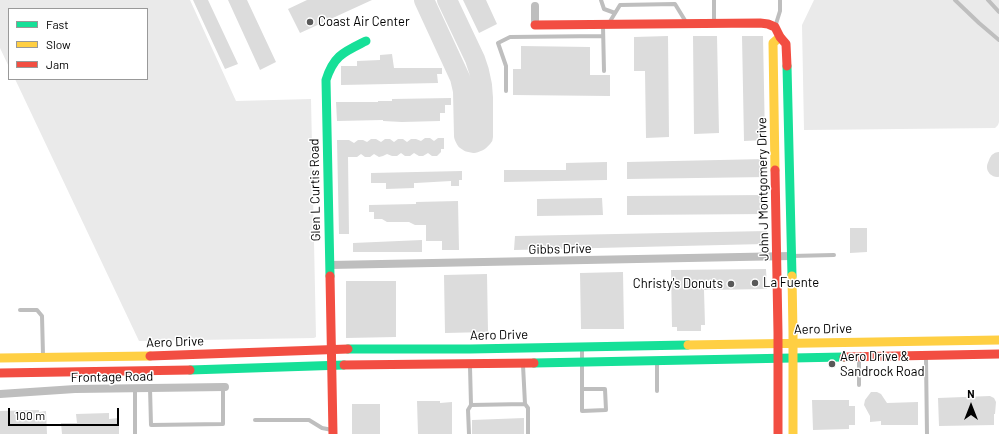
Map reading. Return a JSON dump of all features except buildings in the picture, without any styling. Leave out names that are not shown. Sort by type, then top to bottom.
[{"type":"main road","points":[[535,25],[760,23],[775,27]]},
{"type":"main road","name":"John J Montgomery Drive","points":[[775,27],[780,37],[786,44],[793,358],[793,434]]},
{"type":"main road","name":"John J Montgomery Drive","points":[[778,434],[777,257],[773,43],[780,37]]},
{"type":"main road","name":"Glen L Curtis Road","points":[[333,432],[326,80],[328,71],[340,54],[366,41]]},
{"type":"main road","name":"Aero Drive","points":[[0,373],[148,371],[462,349],[999,340]]},
{"type":"main road","name":"Aero Drive","points":[[0,358],[146,356],[332,358],[470,364],[999,354]]},
{"type":"street","points":[[535,3],[535,25]]},
{"type":"street","name":"Gibbs Drive","points":[[330,265],[791,256]]},
{"type":"street","name":"Frontage Road","points":[[0,394],[74,389],[224,387]]},
{"type":"lane","points":[[601,0],[604,9],[615,14]]},
{"type":"lane","points":[[714,0],[714,24]]},
{"type":"lane","points":[[775,27],[780,11],[780,0]]},
{"type":"lane","points":[[955,0],[999,40]]},
{"type":"lane","points":[[988,0],[999,12]]},
{"type":"lane","points":[[604,71],[604,36],[606,25],[620,5],[675,4],[688,24]]},
{"type":"lane","points":[[552,25],[552,37]]},
{"type":"lane","points":[[992,34],[999,36]]},
{"type":"lane","points":[[506,91],[506,66],[498,43],[510,37],[604,36]]},
{"type":"lane","points":[[791,256],[834,255]]},
{"type":"lane","points":[[20,310],[36,310],[42,316],[44,357]]},
{"type":"lane","points":[[582,346],[582,362],[582,389],[582,411],[606,410],[605,389],[582,389]]},
{"type":"lane","points":[[926,355],[927,434]]},
{"type":"lane","points":[[859,357],[859,385]]},
{"type":"lane","points":[[657,360],[657,390]]},
{"type":"lane","points":[[523,363],[525,404],[528,408],[528,434]]},
{"type":"lane","points":[[469,434],[468,410],[471,405],[470,364]]},
{"type":"lane","points":[[150,388],[151,425],[223,424],[224,387]]},
{"type":"lane","points":[[135,388],[135,434]]},
{"type":"lane","points":[[471,405],[525,404]]},
{"type":"lane","points":[[255,420],[309,420],[322,428],[333,432]]},
{"type":"shaded area","points":[[0,0],[190,0],[236,101],[311,99],[316,337],[139,341],[15,80],[148,80],[148,8],[8,8],[8,65],[0,48]]},
{"type":"shaded area","points":[[814,0],[999,0],[998,125],[995,128],[804,130],[802,25]]},
{"type":"taxiway","points":[[424,0],[460,78],[463,91],[464,136],[466,140],[474,143],[483,137],[482,85],[475,59],[447,0]]},
{"type":"taxiway","points":[[997,167],[999,162]]},
{"type":"traffic: fast","points":[[330,276],[326,80],[333,65],[341,55],[366,41]]},
{"type":"traffic: fast","points":[[787,66],[792,276]]},
{"type":"traffic: fast","points":[[348,349],[470,349],[688,345]]},
{"type":"traffic: fast","points":[[534,363],[844,357]]},
{"type":"traffic: fast","points":[[190,370],[344,365]]},
{"type":"traffic: slow","points":[[775,170],[773,43],[780,37]]},
{"type":"traffic: slow","points":[[792,276],[793,434]]},
{"type":"traffic: slow","points":[[688,345],[999,340]]},
{"type":"traffic: slow","points":[[0,358],[150,356]]},
{"type":"traffic: jam","points":[[535,25],[768,24],[775,27],[780,37],[786,44],[787,66]]},
{"type":"traffic: jam","points":[[775,170],[778,434]]},
{"type":"traffic: jam","points":[[330,276],[333,434]]},
{"type":"traffic: jam","points":[[150,356],[348,349]]},
{"type":"traffic: jam","points":[[844,357],[999,354]]},
{"type":"traffic: jam","points":[[344,365],[534,363]]},
{"type":"traffic: jam","points":[[0,373],[190,370]]},
{"type":"place","name":"Coast Air Center","points":[[310,22]]},
{"type":"place","name":"La Fuente","points":[[755,283]]},
{"type":"place","name":"Christy's Donuts","points":[[731,284]]},
{"type":"place","name":"Aero Drive & Sandrock Road","points":[[832,364]]}]
